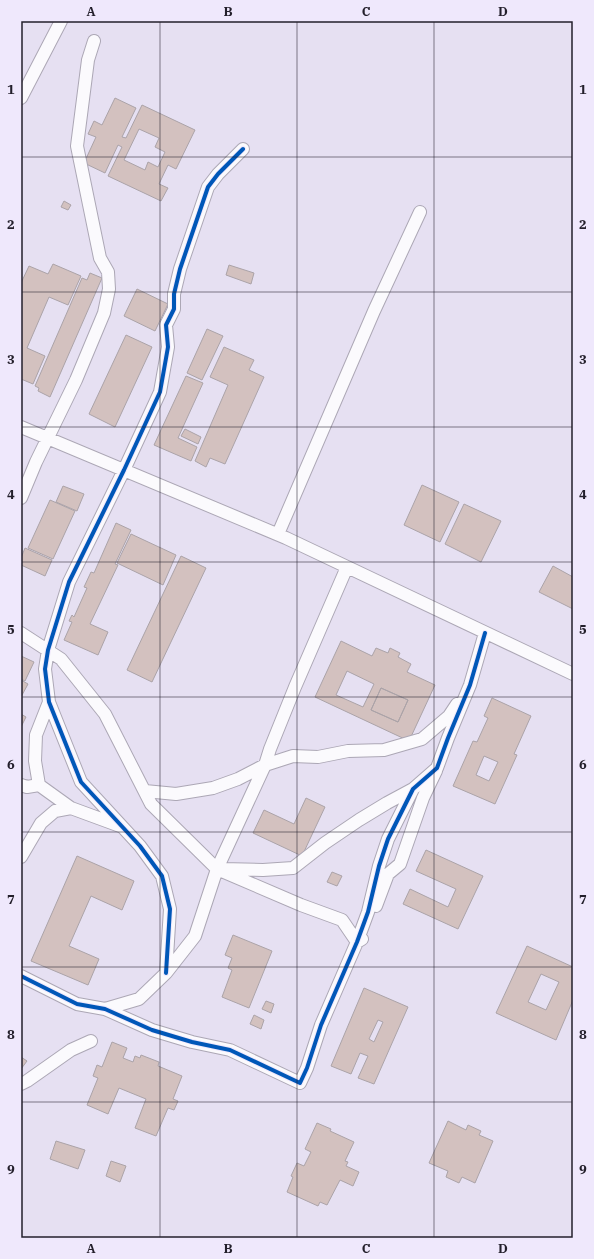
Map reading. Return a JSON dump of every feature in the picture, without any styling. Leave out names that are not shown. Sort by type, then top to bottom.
[{"type":"street","points":[[21,98],[61,21]]},
{"type":"street","points":[[21,498],[36,462],[76,380],[104,313],[109,289],[108,272],[100,258],[77,146],[88,60],[94,41]]},
{"type":"street","points":[[166,973],[170,909],[162,876],[140,846],[81,782],[49,702],[45,669],[48,650],[69,582],[124,470],[160,392],[168,347],[166,325],[174,309],[174,294],[180,269],[208,187],[218,174],[243,149]]},
{"type":"street","points":[[278,534],[374,311],[420,212]]},
{"type":"street","points":[[21,427],[278,534],[573,674]]},
{"type":"street","points":[[105,1009],[139,999],[166,973],[195,936],[217,869],[266,765],[270,749],[295,687],[347,567]]},
{"type":"street","points":[[21,632],[61,659],[105,714],[151,804],[217,869],[301,905],[342,920],[357,942]]},
{"type":"street","points":[[357,942],[365,937],[388,874],[400,864],[423,798],[437,768],[470,685],[485,633]]},
{"type":"street","points":[[145,791],[176,794],[213,788],[238,779],[266,765],[293,756],[318,757],[348,750],[384,750],[422,739],[449,716],[470,685]]},
{"type":"street","points":[[49,702],[36,735],[35,761],[39,785],[71,808],[123,827]]},
{"type":"street","points":[[217,869],[263,870],[293,868],[325,843],[359,820],[413,789],[437,768]]},
{"type":"street","points":[[21,785],[27,787],[39,785]]},
{"type":"street","points":[[21,976],[77,1004],[105,1009],[152,1030],[192,1042],[230,1050],[300,1083],[307,1068],[321,1025],[357,942],[368,912],[378,866],[388,839],[413,789]]},
{"type":"street","points":[[21,857],[40,823],[55,811],[71,808]]},
{"type":"street","points":[[21,1084],[71,1050],[91,1041]]},
{"type":"building","points":[[115,98],[136,108],[122,137],[126,138],[142,105],[195,130],[176,169],[168,165],[159,184],[168,188],[161,201],[108,176],[122,147],[118,145],[105,173],[84,163],[96,137],[88,134],[94,121],[102,125]],"holes":[[[139,129],[159,138],[155,147],[165,152],[158,167],[148,162],[145,170],[124,160]]]},
{"type":"building","points":[[64,201],[71,205],[68,210],[61,207]]},
{"type":"building","points":[[53,264],[81,276],[68,305],[49,297],[27,348],[45,356],[33,384],[21,379],[21,283],[29,266],[48,274]]},
{"type":"building","points":[[229,265],[254,273],[251,284],[226,275]]},
{"type":"building","points":[[90,273],[102,278],[50,397],[38,391],[39,388],[35,386],[82,278],[87,280]]},
{"type":"building","points":[[137,289],[168,304],[155,331],[124,316]]},
{"type":"building","points":[[207,329],[223,336],[202,380],[187,373]]},
{"type":"building","points":[[126,335],[152,347],[115,427],[89,414]]},
{"type":"building","points":[[224,347],[254,360],[249,370],[264,377],[225,464],[210,458],[206,467],[195,461],[228,385],[210,377]]},
{"type":"building","points":[[186,376],[203,383],[178,438],[197,447],[191,461],[154,445]]},
{"type":"building","points":[[185,429],[201,437],[198,444],[181,436]]},
{"type":"building","points":[[422,485],[459,502],[440,542],[404,525]]},
{"type":"building","points":[[63,486],[84,494],[77,511],[56,502]]},
{"type":"building","points":[[50,500],[75,511],[53,559],[28,548]]},
{"type":"building","points":[[464,504],[501,521],[481,562],[445,544]]},
{"type":"building","points":[[116,523],[131,530],[115,564],[118,565],[90,624],[108,632],[98,655],[64,640],[72,622],[69,621],[72,615],[74,617],[87,588],[84,587],[91,572],[94,573]]},
{"type":"building","points":[[131,534],[176,555],[163,585],[117,563]]},
{"type":"building","points":[[25,548],[52,560],[45,576],[21,565],[21,558]]},
{"type":"building","points":[[181,556],[206,568],[152,682],[127,670]]},
{"type":"building","points":[[553,566],[573,577],[573,609],[539,592]]},
{"type":"building","points":[[341,641],[372,656],[376,648],[388,653],[390,648],[400,653],[398,657],[411,664],[407,672],[435,685],[409,741],[315,697]],"holes":[[[347,671],[374,684],[363,707],[336,695]],[[381,688],[408,700],[398,722],[371,710]]]},
{"type":"building","points":[[21,656],[34,662],[25,681],[21,679]]},
{"type":"building","points":[[21,680],[28,684],[21,697]]},
{"type":"building","points":[[381,688],[408,700],[398,722],[371,710]]},
{"type":"building","points":[[492,698],[531,716],[514,754],[517,755],[495,804],[453,786],[473,741],[477,742],[488,718],[484,716]],"holes":[[[484,756],[498,762],[489,781],[476,775]]]},
{"type":"building","points":[[21,714],[26,717],[21,727]]},
{"type":"building","points":[[306,798],[325,807],[302,856],[253,833],[264,810],[294,824]]},
{"type":"building","points":[[426,850],[483,876],[458,929],[403,904],[410,889],[448,907],[456,889],[416,871]]},
{"type":"building","points":[[77,856],[134,881],[122,910],[91,896],[69,946],[99,959],[88,985],[31,961]]},
{"type":"building","points":[[332,872],[342,876],[337,886],[327,882]]},
{"type":"building","points":[[233,935],[272,951],[249,1008],[222,997],[232,970],[228,968],[232,958],[225,955]]},
{"type":"building","points":[[527,946],[573,967],[573,1000],[556,1040],[496,1013]],"holes":[[[541,974],[559,982],[546,1010],[528,1002]]]},
{"type":"building","points":[[364,988],[408,1007],[374,1084],[358,1078],[368,1056],[360,1053],[351,1074],[331,1066]],"holes":[[[378,1020],[383,1022],[374,1042],[369,1039]]]},
{"type":"building","points":[[266,1001],[274,1004],[271,1013],[262,1009]]},
{"type":"building","points":[[254,1015],[264,1020],[261,1029],[250,1024]]},
{"type":"building","points":[[112,1042],[127,1048],[123,1058],[133,1062],[135,1056],[140,1058],[141,1055],[159,1062],[158,1066],[182,1076],[173,1099],[178,1101],[174,1110],[168,1108],[156,1136],[135,1128],[146,1099],[119,1088],[108,1114],[87,1105],[98,1078],[93,1076],[97,1065],[102,1067]]},
{"type":"building","points":[[21,1057],[27,1061],[21,1069]]},
{"type":"building","points":[[448,1121],[466,1130],[468,1125],[481,1131],[479,1135],[493,1141],[475,1183],[462,1177],[459,1183],[446,1177],[448,1171],[429,1163]]},
{"type":"building","points":[[317,1123],[354,1142],[345,1161],[348,1162],[346,1166],[359,1172],[353,1186],[340,1180],[327,1205],[320,1202],[318,1206],[287,1192],[293,1177],[291,1176],[297,1163],[304,1166],[311,1152],[305,1149]]},
{"type":"building","points":[[56,1141],[85,1150],[78,1169],[50,1159]]},
{"type":"building","points":[[111,1161],[126,1166],[120,1182],[106,1176]]},
{"type":"cycle path","points":[[166,973],[170,909],[162,876],[140,846],[81,782],[49,702],[45,669],[48,650],[69,582],[124,470],[160,392],[168,347],[166,325],[174,309],[174,294],[180,269],[208,187],[218,174],[243,149]]},
{"type":"cycle path","points":[[21,976],[77,1004],[105,1009],[152,1030],[192,1042],[230,1050],[300,1083],[307,1068],[321,1025],[357,942],[368,912],[379,866],[388,839],[413,789],[437,768],[470,685],[485,633]]}]
